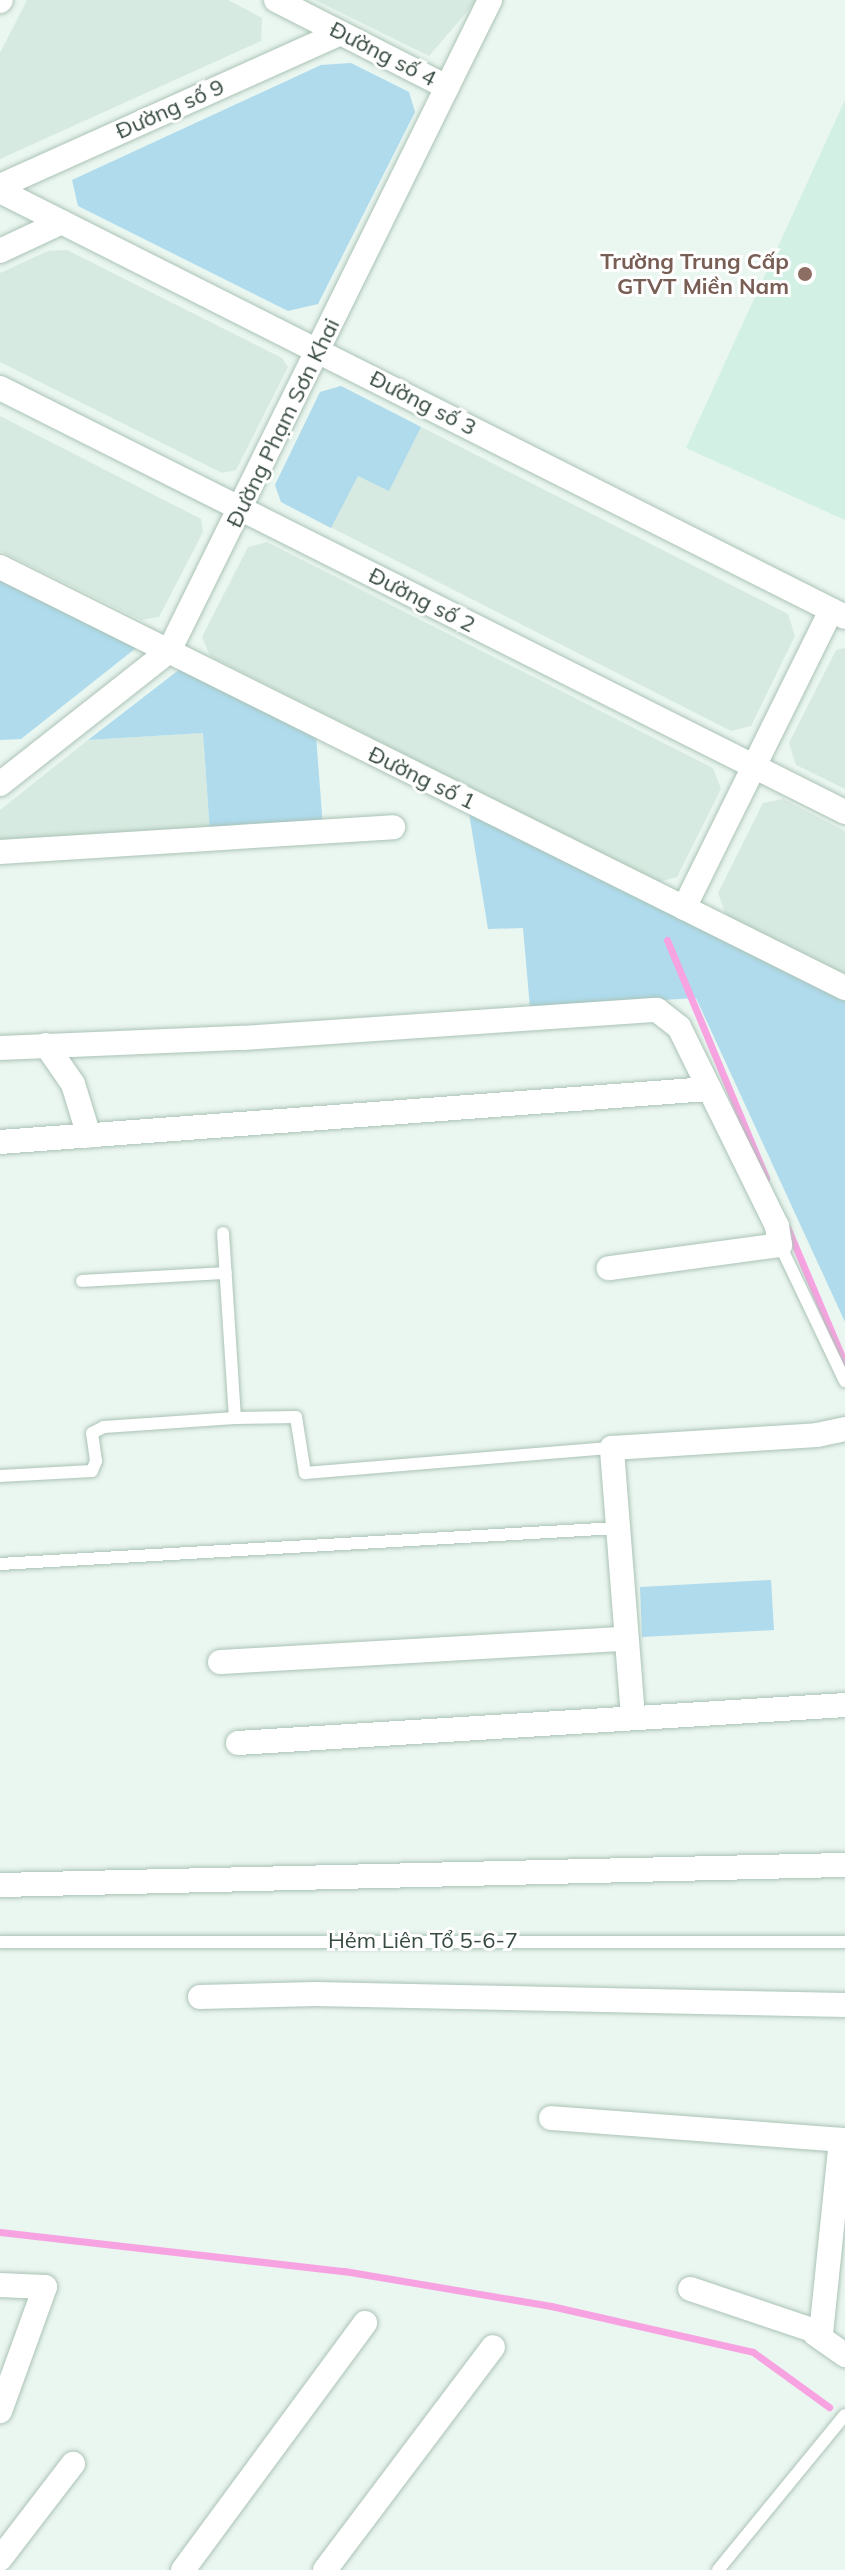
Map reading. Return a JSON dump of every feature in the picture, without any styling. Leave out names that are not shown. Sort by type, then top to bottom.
[{"type":"street","name":"Đường số 4","points":[[276,0],[447,87]]},
{"type":"street","name":"Đường Phạm Sơn Khai","points":[[0,784],[169,651],[490,0]]},
{"type":"street","name":"Đường số 9","points":[[0,188],[340,33]]},
{"type":"street","name":"Đường số 3","points":[[0,188],[838,613]]},
{"type":"street","points":[[0,251],[62,222]]},
{"type":"street","name":"Đường số 2","points":[[0,388],[845,812]]},
{"type":"street","name":"Đường số 1","points":[[0,567],[845,988]]},
{"type":"street","points":[[684,908],[754,767],[838,613]]},
{"type":"street","points":[[0,852],[393,827]]},
{"type":"street","points":[[0,1048],[243,1038],[657,1010],[674,1019],[777,1226],[780,1245],[609,1268]]},
{"type":"street","points":[[46,1045],[73,1084],[89,1136]]},
{"type":"street","points":[[0,1142],[709,1089]]},
{"type":"street","points":[[633,1717],[612,1448],[817,1435],[845,1429]]},
{"type":"street","points":[[220,1662],[625,1639]]},
{"type":"street","points":[[238,1743],[845,1705]]},
{"type":"street","points":[[0,1885],[845,1865]]},
{"type":"street","points":[[200,1997],[315,1994],[845,2005]]},
{"type":"street","points":[[551,2118],[841,2140],[823,2330],[815,2334]]},
{"type":"street","points":[[0,2285],[45,2287],[0,2411]]},
{"type":"street","points":[[690,2289],[815,2334],[845,2355]]},
{"type":"street","points":[[183,2570],[365,2323]]},
{"type":"street","points":[[325,2570],[493,2347]]},
{"type":"street","points":[[0,2559],[8,2533],[73,2464]]},
{"type":"lane","points":[[223,1233],[235,1418]]},
{"type":"lane","points":[[780,1245],[845,1381]]},
{"type":"lane","points":[[82,1281],[226,1273]]},
{"type":"lane","points":[[0,1476],[92,1471],[96,1429],[235,1418],[296,1417],[302,1465],[315,1476],[612,1448]]},
{"type":"lane","points":[[0,1564],[616,1528]]},
{"type":"lane","name":"Hẻm Liên Tổ 5-6-7","points":[[0,1942],[845,1942]]},
{"type":"lane","points":[[718,2570],[845,2415]]},
{"type":"shaded area","points":[[27,0],[228,0],[262,18],[261,41],[0,159],[0,53]]},
{"type":"shaded area","points":[[315,0],[477,0],[429,56]]},
{"type":"shaded area","points":[[351,63],[409,92],[415,112],[318,304],[288,311],[78,206],[72,180],[321,65]]},
{"type":"shaded area","name":"Trường Trung Cấp GTVT Miền Nam","points":[[845,100],[845,520],[686,448]]},
{"type":"shaded area","points":[[67,250],[282,358],[288,367],[236,470],[222,473],[0,362],[0,273],[48,251]]},
{"type":"shaded area","points":[[341,386],[788,614],[795,636],[751,726],[731,731],[281,502],[275,485],[320,392]]},
{"type":"shaded area","points":[[341,386],[421,427],[389,491],[358,476],[331,528],[281,502],[275,485],[320,392]]},
{"type":"shaded area","points":[[0,416],[201,519],[203,532],[159,617],[141,620],[0,551]]},
{"type":"shaded area","points":[[267,542],[713,768],[721,789],[677,877],[658,882],[210,656],[202,637],[248,547]]},
{"type":"shaded area","points":[[0,580],[136,648],[21,739],[0,740]]},
{"type":"shaded area","points":[[845,648],[845,789],[796,765],[789,743],[836,650]]},
{"type":"shaded area","points":[[180,669],[316,736],[323,827],[210,833],[203,733],[88,740]]},
{"type":"shaded area","points":[[203,733],[210,833],[0,847],[0,810],[88,740]]},
{"type":"shaded area","points":[[783,799],[845,831],[845,974],[726,915],[718,893],[763,803]]},
{"type":"shaded area","points":[[469,813],[845,999],[845,1322],[696,998],[530,1008],[523,928],[488,929]]},
{"type":"shaded area","points":[[771,1580],[774,1630],[642,1637],[640,1587]]},
{"type":"waterway","points":[[667,940],[766,1178]]},
{"type":"waterway","points":[[788,1229],[845,1364]]},
{"type":"waterway","points":[[0,2232],[344,2271],[551,2306],[753,2352],[829,2407]]},
{"type":"place","name":"Trường Trung Cấp GTVT Miền Nam","points":[[805,274]]}]
